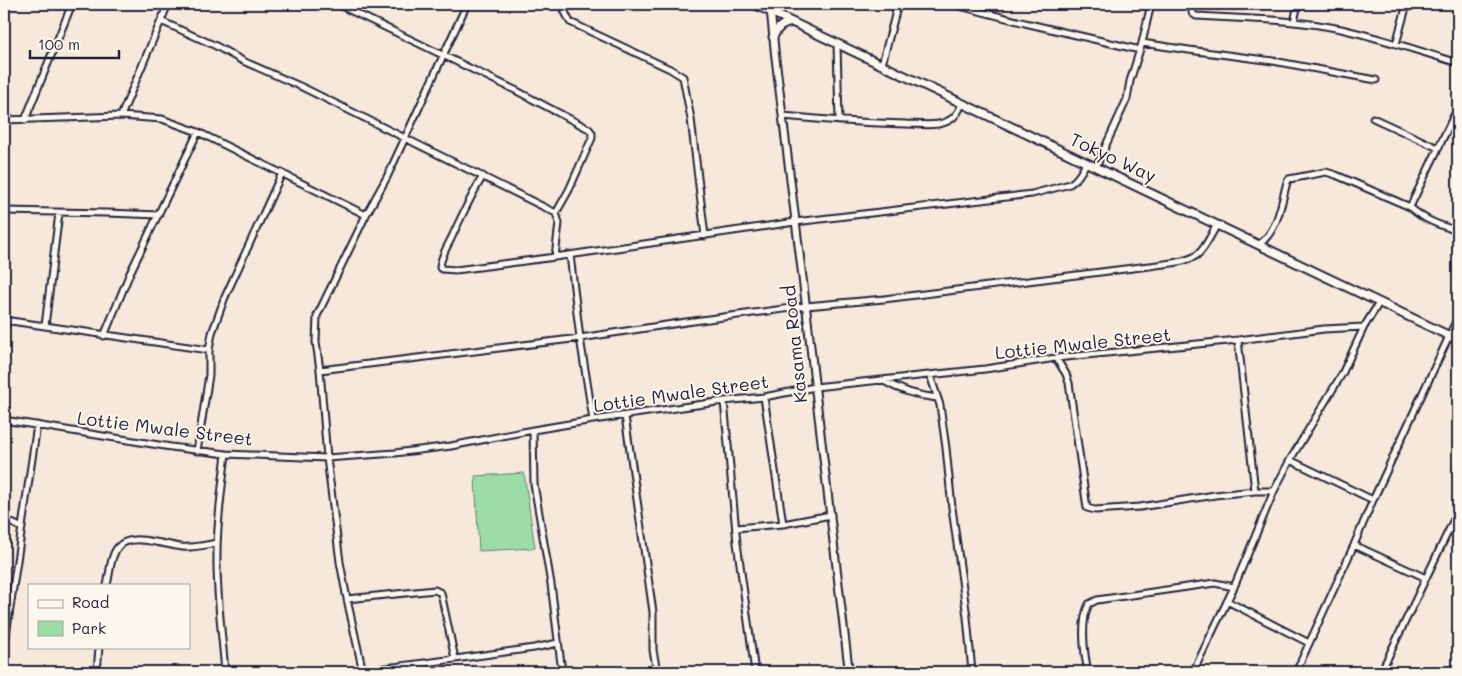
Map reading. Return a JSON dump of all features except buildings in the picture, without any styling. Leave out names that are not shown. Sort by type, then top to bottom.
[{"type":"main road","name":"Tokyo Way","points":[[754,4],[1458,340]]},
{"type":"main road","points":[[773,37],[777,29],[784,24],[792,22]]},
{"type":"street","points":[[25,120],[72,4]]},
{"type":"street","points":[[121,116],[168,4]]},
{"type":"street","points":[[337,4],[515,90],[589,129],[592,133],[592,138],[569,190],[556,212],[559,223],[555,258]]},
{"type":"street","points":[[363,672],[340,562],[327,458],[316,342],[317,316],[366,215],[387,177],[467,4]]},
{"type":"street","points":[[566,4],[564,10],[570,22],[621,45],[683,77],[691,119],[705,236]]},
{"type":"street","name":"Kasama Road","points":[[770,4],[849,672]]},
{"type":"street","points":[[882,64],[898,4]]},
{"type":"street","points":[[952,4],[1140,50]]},
{"type":"street","points":[[1096,167],[1124,108],[1151,4]]},
{"type":"street","points":[[1192,4],[1192,13],[1196,16],[1294,22],[1340,29],[1458,63]]},
{"type":"street","points":[[1294,22],[1298,4]]},
{"type":"street","points":[[1396,44],[1407,4]]},
{"type":"street","points":[[161,22],[406,137],[556,212]]},
{"type":"street","points":[[1142,43],[1273,61],[1376,80]]},
{"type":"street","points":[[837,44],[839,121]]},
{"type":"street","points":[[783,116],[877,124],[934,124],[946,122],[954,117],[959,112],[962,104]]},
{"type":"street","points":[[1410,207],[1458,107]]},
{"type":"street","points":[[4,120],[121,116],[162,120],[198,132],[366,215]]},
{"type":"street","points":[[1373,118],[1438,148]]},
{"type":"street","points":[[104,336],[130,273],[198,132]]},
{"type":"street","points":[[483,176],[448,244],[440,262],[440,268],[456,270],[555,258],[795,222],[1032,194],[1070,184],[1082,173],[1086,163]]},
{"type":"street","points":[[1258,245],[1265,240],[1273,228],[1289,179],[1326,172],[1410,207],[1416,213],[1439,225],[1458,231]]},
{"type":"street","points":[[197,451],[212,333],[225,297],[282,173]]},
{"type":"street","points":[[4,211],[159,215]]},
{"type":"street","points":[[45,326],[59,213]]},
{"type":"street","points":[[320,370],[580,338],[806,306],[884,300],[1189,260],[1198,254],[1217,225]]},
{"type":"street","points":[[570,255],[580,338],[593,420]]},
{"type":"street","points":[[1193,672],[1234,587],[1274,491],[1290,460],[1342,374],[1364,327],[1379,303]]},
{"type":"street","points":[[1296,672],[1458,317]]},
{"type":"street","points":[[4,331],[5,320],[209,350]]},
{"type":"street","name":"Lottie Mwale Street","points":[[4,420],[197,451],[327,458],[395,453],[451,446],[593,420],[764,397],[814,388],[985,369],[1056,358],[1238,340],[1324,329],[1364,327]]},
{"type":"street","points":[[1238,340],[1255,491]]},
{"type":"street","points":[[1056,358],[1069,383],[1087,508],[1095,510],[1140,507],[1216,495],[1274,491]]},
{"type":"street","points":[[930,375],[941,412],[967,617],[972,672]]},
{"type":"street","points":[[881,380],[896,388],[922,397],[937,398]]},
{"type":"street","points":[[764,397],[783,524]]},
{"type":"street","points":[[724,401],[736,528],[755,672]]},
{"type":"street","points":[[625,416],[654,612],[654,650],[657,672]]},
{"type":"street","points":[[4,649],[37,425]]},
{"type":"street","points":[[533,430],[534,484],[551,584],[562,672]]},
{"type":"street","points":[[225,672],[218,587],[217,543],[226,454]]},
{"type":"street","points":[[1290,460],[1373,500]]},
{"type":"street","points":[[1393,672],[1382,670],[1458,511]]},
{"type":"street","points":[[736,528],[783,524],[831,514]]},
{"type":"street","points":[[4,519],[22,528]]},
{"type":"street","points":[[1452,524],[1458,528]]},
{"type":"street","points":[[107,584],[116,548],[129,540],[183,547],[217,543]]},
{"type":"street","points":[[1354,545],[1426,578]]},
{"type":"street","points":[[1088,672],[1084,634],[1085,618],[1089,604],[1097,600],[1215,582],[1234,587]]},
{"type":"street","points":[[347,599],[435,590],[441,593],[455,659]]},
{"type":"street","points":[[1227,602],[1309,643]]},
{"type":"street","points":[[320,672],[363,672],[558,643]]},
{"type":"street","points":[[97,672],[99,648]]},
{"type":"street","points":[[219,672],[282,672]]},
{"type":"green space","points":[[524,473],[535,548],[479,551],[475,476]]}]
